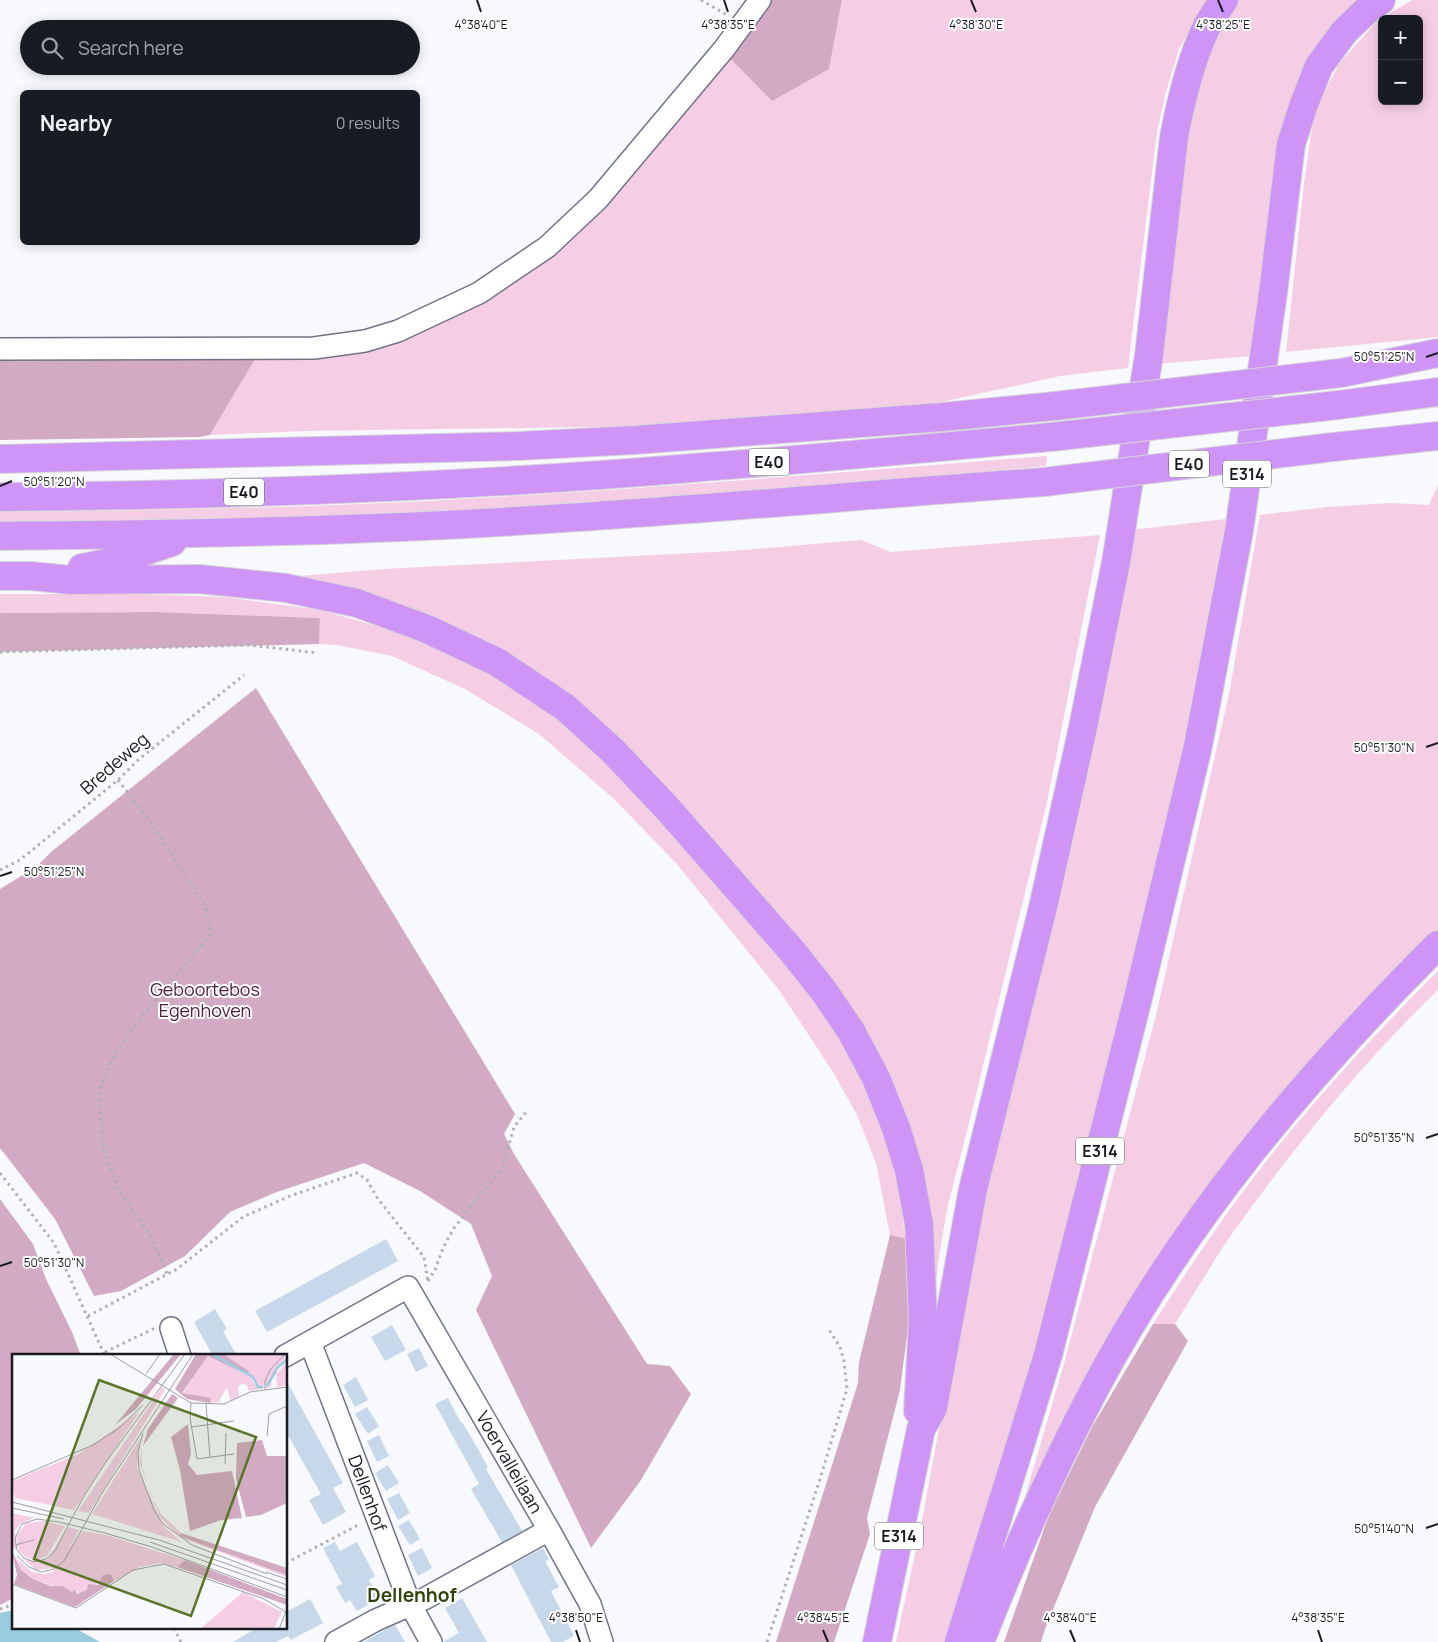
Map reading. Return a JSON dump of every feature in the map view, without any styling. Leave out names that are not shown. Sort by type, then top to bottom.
[{"type":"highway","name":"E314","points":[[877,1642],[921,1429],[933,1408],[973,1189],[1044,903],[1082,732],[1116,562],[1149,355],[1174,137],[1180,106],[1191,67],[1208,26],[1224,0]]},
{"type":"highway","name":"E314","points":[[959,1642],[1048,1355],[1138,998],[1193,765],[1239,531],[1273,293],[1291,144],[1319,66],[1344,32],[1370,7],[1381,0]]},
{"type":"highway","points":[[0,460],[498,446],[635,440],[942,417],[1055,406],[1341,372],[1438,353]]},
{"type":"highway","name":"E40","points":[[0,497],[294,492],[690,468],[1050,437],[1438,392]]},
{"type":"highway","name":"E40","points":[[0,536],[195,534],[483,523],[690,510],[1044,482],[1438,436]]},
{"type":"highway","points":[[31,576],[116,561],[195,534]]},
{"type":"highway","points":[[0,576],[31,576],[71,580],[199,579],[286,588],[357,603],[427,629],[497,662],[566,708],[613,750],[668,808],[792,951],[823,990],[851,1031],[876,1078],[896,1128],[909,1170],[919,1224],[924,1320],[917,1405],[921,1429]]},
{"type":"highway","points":[[980,1642],[1031,1522],[1094,1390],[1145,1302],[1227,1183],[1320,1069],[1438,945]]},
{"type":"street","points":[[0,349],[314,348],[365,341],[398,331],[479,292],[547,246],[598,199],[724,49],[760,0]]},
{"type":"street","points":[[288,1355],[310,1342],[417,1290]]},
{"type":"street","name":"Voervalleilaan","points":[[417,1290],[590,1604],[602,1642]]},
{"type":"street","points":[[171,1328],[179,1354]]},
{"type":"street","name":"Dellenhof","points":[[310,1342],[410,1604],[431,1642]]},
{"type":"street","points":[[336,1642],[376,1620],[424,1598],[549,1530]]},
{"type":"path","points":[[701,0],[743,24]]},
{"type":"path","points":[[0,652],[249,646],[316,653]]},
{"type":"path","name":"Bredeweg","points":[[0,870],[20,860],[118,780],[138,760],[244,675]]},
{"type":"path","points":[[118,780],[150,821],[206,908],[211,933],[140,1019],[115,1053],[98,1092],[103,1147],[119,1191],[150,1235],[167,1274]]},
{"type":"path","points":[[417,1290],[435,1270],[443,1248],[454,1228],[502,1169],[514,1127],[526,1112]]},
{"type":"path","points":[[0,1173],[54,1244],[105,1354],[169,1321],[171,1328]]},
{"type":"path","points":[[88,1316],[177,1269],[244,1217],[290,1196],[357,1173],[367,1180],[378,1199],[424,1257],[417,1290]]},
{"type":"path","points":[[767,1642],[847,1389],[844,1361],[840,1347],[828,1328]]},
{"type":"path","points":[[288,1562],[376,1516]]},
{"type":"path","points":[[0,1609],[12,1605]]},
{"type":"path","points":[[175,1630],[181,1642]]},
{"type":"shaded area","points":[[842,0],[1206,0],[1179,49],[1166,92],[1157,132],[1128,368],[1060,376],[928,405],[659,426],[305,431],[210,435],[258,354],[362,348],[481,299],[728,56],[829,69]]},
{"type":"shaded area","points":[[1237,0],[1366,0],[1289,123],[1270,197],[1252,356],[1157,364],[1195,85],[1215,30]]},
{"type":"shaded area","points":[[1412,0],[1438,0],[1438,337],[1286,352],[1304,183],[1314,112],[1339,64],[1378,20],[1378,105],[1423,105],[1423,15],[1387,15]]},
{"type":"shaded area","points":[[1047,456],[1046,466],[778,490],[603,503],[345,515],[0,523],[0,512],[240,508],[551,494]]},
{"type":"shaded area","points":[[1438,485],[1438,931],[1382,986],[1299,1079],[1020,1514],[1065,1360],[1156,1015],[1229,694],[1260,515],[1327,507],[1390,503],[1429,505]]},
{"type":"shaded area","points":[[1226,519],[1183,746],[1132,975],[1019,1421],[950,1642],[896,1642],[920,1531],[966,1283],[1020,1045],[1131,530]]},
{"type":"shaded area","points":[[1100,535],[1047,802],[947,1209],[935,1295],[896,1093],[596,722],[286,577],[384,569],[732,551],[861,540],[891,552]]},
{"type":"shaded area","points":[[0,594],[139,594],[225,597],[320,610],[409,635],[479,668],[544,709],[590,746],[641,795],[794,972],[832,1027],[862,1079],[885,1134],[900,1196],[905,1238],[890,1235],[876,1163],[857,1115],[833,1072],[779,990],[676,863],[614,799],[539,734],[465,689],[392,656],[337,645],[319,644],[320,618],[157,612],[0,613]]},
{"type":"shaded area","points":[[1438,971],[1438,990],[1383,1046],[1305,1137],[1234,1231],[1175,1324],[1153,1324],[1215,1231],[1275,1150],[1343,1071]]},
{"type":"green space","points":[[768,0],[842,0],[829,69],[772,101],[728,56]]},
{"type":"green space","points":[[0,354],[258,354],[210,435],[200,437],[0,440]]},
{"type":"green space","points":[[157,612],[320,618],[319,644],[0,652],[0,613]]},
{"type":"green space","name":"Geboortebos Egenhoven","points":[[256,688],[515,1114],[504,1134],[514,1154],[647,1364],[670,1366],[691,1394],[641,1480],[591,1548],[476,1310],[492,1276],[471,1224],[420,1191],[364,1163],[274,1193],[230,1212],[185,1256],[121,1291],[94,1296],[55,1219],[0,1148],[0,889],[36,867],[51,852]]},
{"type":"green space","points":[[0,1199],[33,1244],[46,1279],[72,1332],[80,1354],[12,1354],[12,1599],[0,1605]]},
{"type":"green space","points":[[890,1235],[905,1238],[909,1320],[900,1390],[867,1518],[870,1534],[834,1642],[776,1642],[858,1383],[859,1362]]},
{"type":"green space","points":[[1153,1324],[1175,1324],[1188,1341],[1095,1507],[1041,1642],[1004,1642],[1049,1515],[1092,1427]]},
{"type":"water","points":[[12,1610],[12,1630],[79,1630],[100,1642],[0,1642],[0,1613]]},
{"type":"building","points":[[386,1239],[398,1261],[267,1332],[255,1311]]},
{"type":"building","points":[[215,1309],[227,1329],[223,1331],[236,1354],[212,1354],[194,1322]]},
{"type":"building","points":[[392,1325],[406,1350],[385,1361],[371,1337]]},
{"type":"building","points":[[419,1348],[428,1366],[416,1372],[407,1354]]},
{"type":"building","points":[[356,1377],[368,1400],[355,1407],[343,1385]]},
{"type":"building","points":[[288,1384],[343,1483],[333,1488],[346,1512],[323,1525],[309,1500],[321,1494],[288,1436]]},
{"type":"building","points":[[448,1398],[461,1423],[477,1447],[488,1468],[486,1469],[522,1531],[502,1542],[471,1489],[479,1484],[435,1404]]},
{"type":"building","points":[[367,1407],[379,1426],[368,1434],[355,1414]]},
{"type":"building","points":[[379,1435],[389,1456],[377,1462],[367,1441]]},
{"type":"building","points":[[388,1465],[399,1483],[386,1491],[375,1473]]},
{"type":"building","points":[[399,1493],[410,1513],[398,1520],[387,1499]]},
{"type":"building","points":[[409,1520],[420,1539],[410,1545],[398,1526]]},
{"type":"building","points":[[335,1542],[340,1551],[357,1542],[375,1576],[369,1580],[379,1598],[357,1611],[350,1600],[345,1603],[336,1587],[342,1584],[323,1548]]},
{"type":"building","points":[[422,1548],[432,1568],[418,1576],[408,1555]]},
{"type":"building","points":[[543,1548],[549,1560],[545,1561],[559,1587],[551,1591],[574,1636],[562,1642],[551,1642],[511,1565]]},
{"type":"building","points":[[462,1598],[487,1642],[443,1642],[459,1633],[445,1608]]},
{"type":"building","points":[[310,1599],[323,1623],[291,1640],[288,1636],[276,1642],[233,1642],[254,1630],[288,1630],[288,1611]]},
{"type":"building","points":[[395,1625],[405,1642],[364,1642],[386,1629]]},
{"type":"district","name":"Dellenhof","points":[[412,1595]]}]
